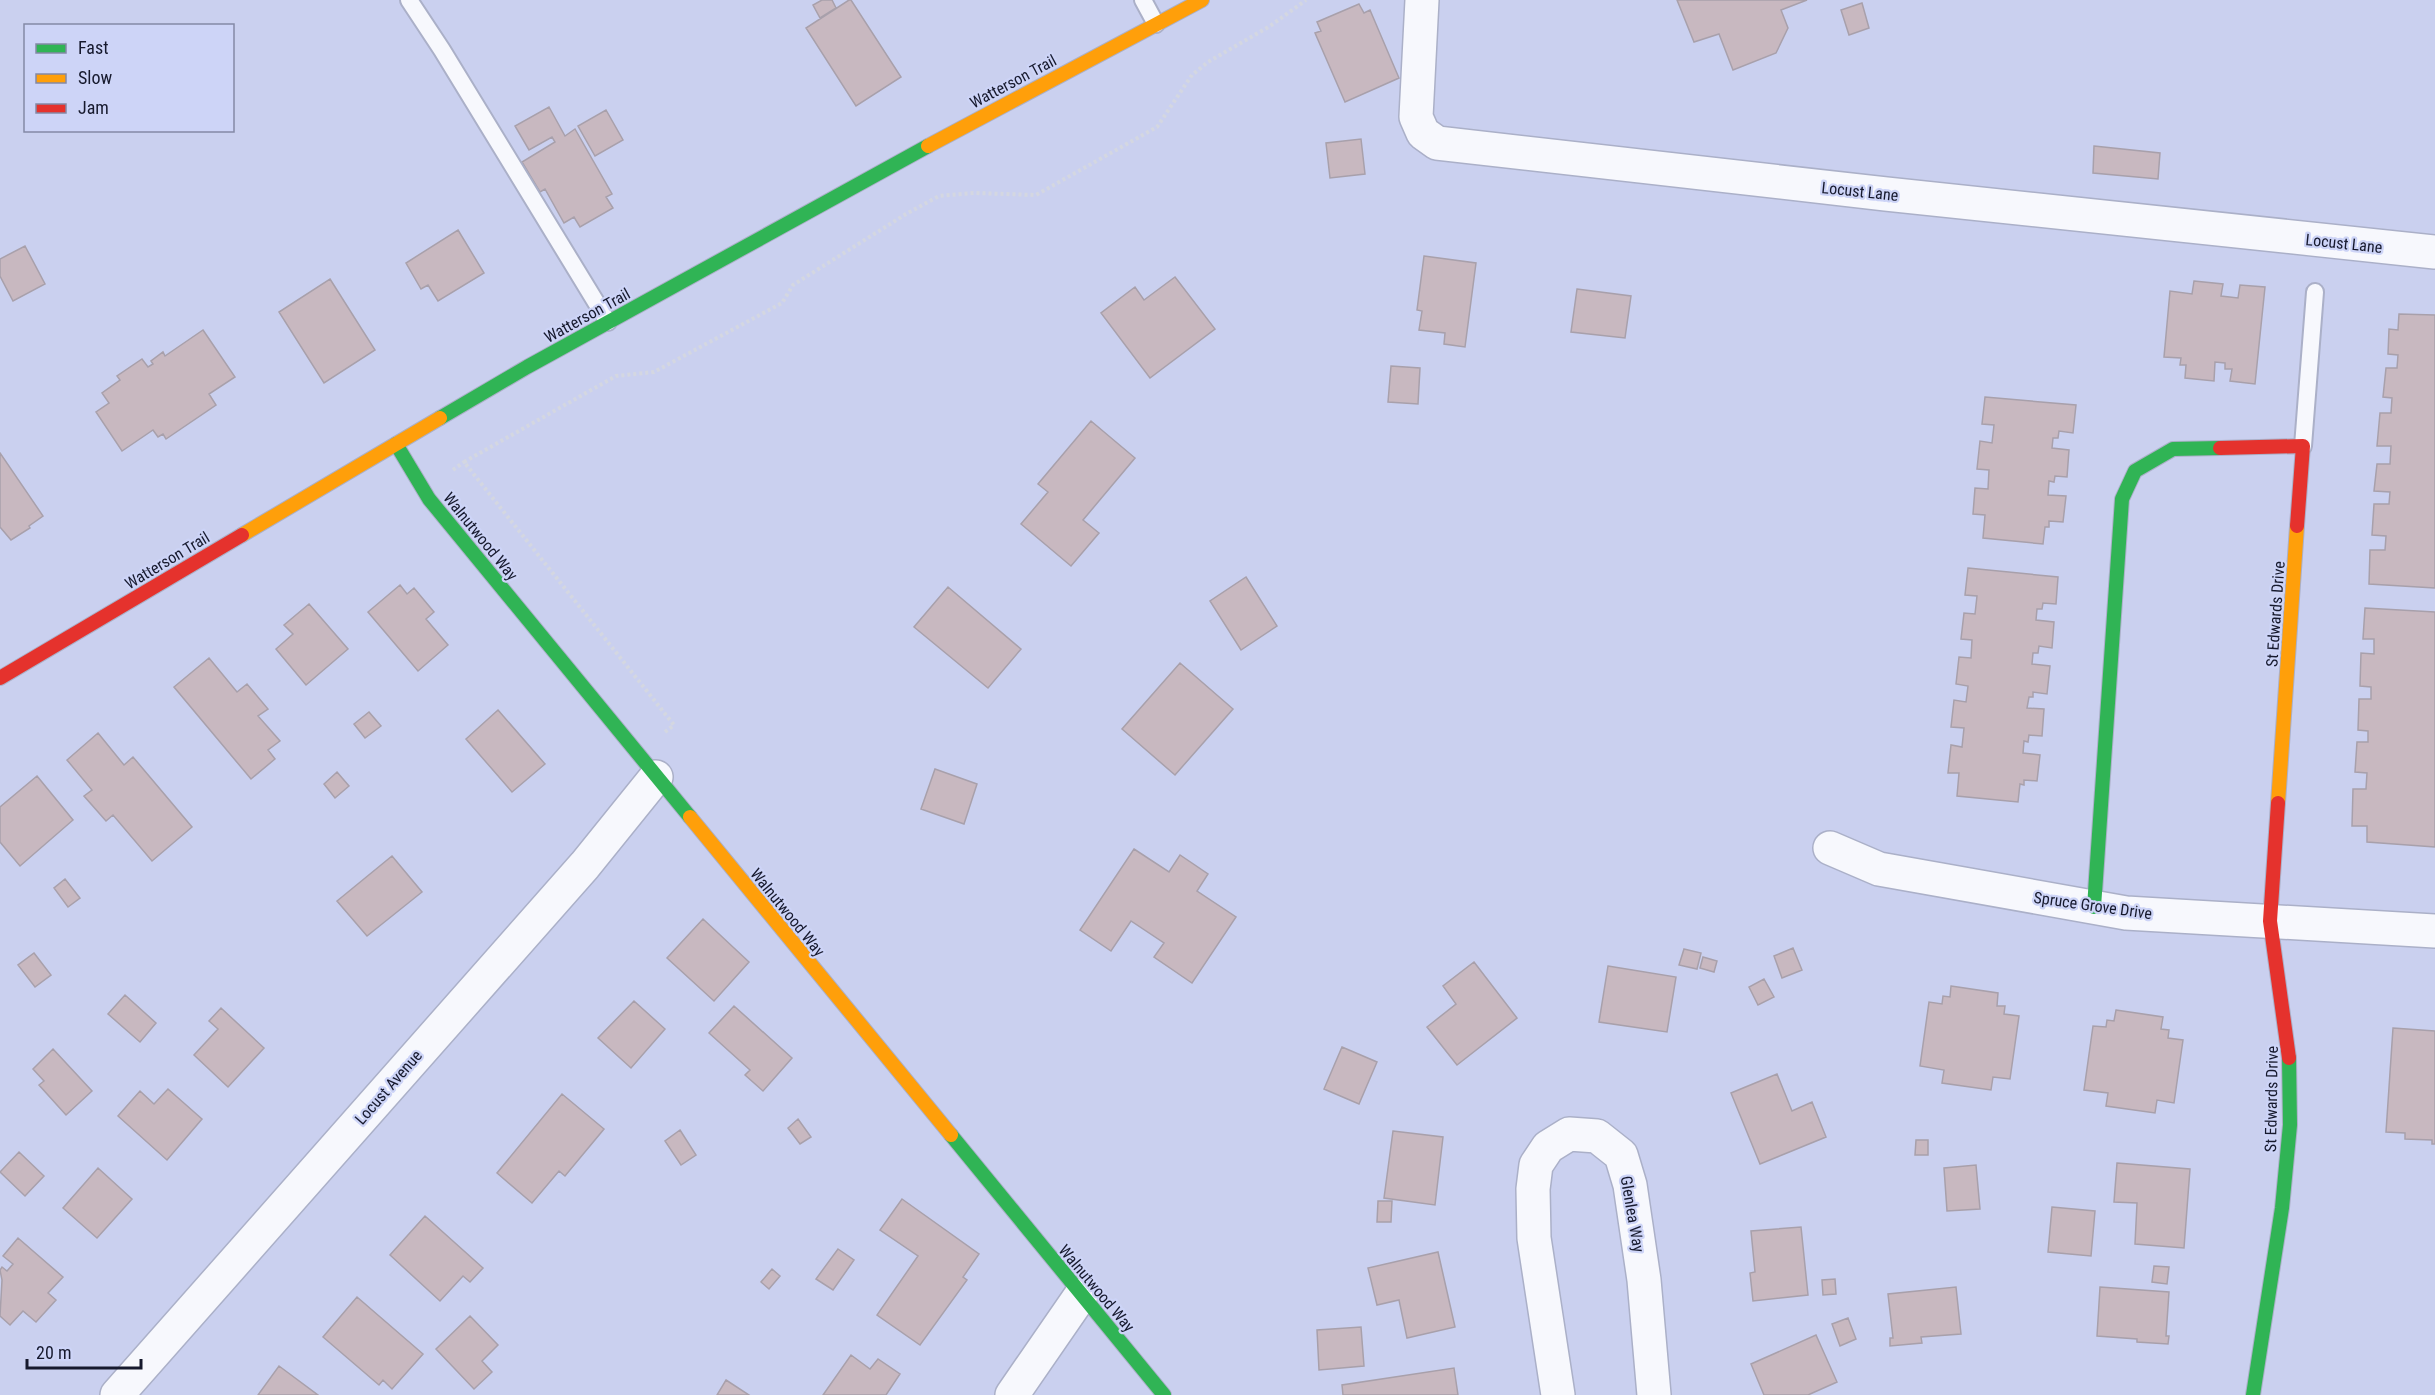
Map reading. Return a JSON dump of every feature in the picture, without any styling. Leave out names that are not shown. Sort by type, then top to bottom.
[{"type":"street","name":"Watterson Trail","points":[[0,678],[396,444],[608,322],[1015,98],[1202,0]]},
{"type":"street","name":"Locust Lane","points":[[1422,0],[1416,117],[1423,133],[1437,142],[1898,196],[2435,252]]},
{"type":"street","name":"Walnutwood Way","points":[[396,444],[429,500],[1164,1395]]},
{"type":"street","points":[[2094,908],[2122,499],[2136,471],[2172,448],[2303,446]]},
{"type":"street","name":"St Edwards Drive","points":[[2253,1395],[2282,1208],[2290,1125],[2289,1049],[2270,921],[2303,446]]},
{"type":"street","name":"Locust Avenue","points":[[117,1395],[585,865],[646,765]]},
{"type":"street","name":"Spruce Grove Drive","points":[[1830,848],[1879,869],[2126,913],[2435,931]]},
{"type":"street","name":"Glenlea Way","points":[[1557,1395],[1534,1238],[1533,1189],[1536,1165],[1548,1147],[1569,1134],[1597,1136],[1621,1155],[1630,1185],[1644,1280],[1654,1395]]},
{"type":"street","points":[[1012,1395],[1081,1295]]},
{"type":"lane","points":[[409,0],[608,322]]},
{"type":"lane","points":[[1143,0],[1156,24]]},
{"type":"lane","points":[[2303,446],[2315,292]]},
{"type":"path","points":[[646,765],[674,725],[464,462],[616,376],[654,372],[782,303],[793,285],[906,214],[939,196],[974,193],[1036,195],[1157,127],[1192,75],[1208,62],[1270,26],[1306,0]]},
{"type":"building","points":[[822,0],[832,0],[836,8],[820,18],[813,5]]},
{"type":"building","points":[[849,0],[901,77],[856,106],[806,28]]},
{"type":"building","points":[[1677,0],[1807,0],[1781,10],[1788,28],[1776,53],[1733,70],[1719,34],[1694,42]]},
{"type":"building","points":[[1862,3],[1869,28],[1849,35],[1841,10]]},
{"type":"building","points":[[1359,4],[1364,13],[1370,10],[1399,78],[1345,102],[1315,33],[1321,31],[1317,22]]},
{"type":"building","points":[[549,107],[565,136],[575,129],[612,194],[606,197],[613,208],[580,227],[574,217],[564,223],[545,189],[540,192],[522,162],[555,142],[552,137],[529,150],[515,126]]},
{"type":"building","points":[[606,110],[623,140],[595,156],[578,126]]},
{"type":"building","points":[[1361,139],[1365,174],[1330,178],[1326,143]]},
{"type":"building","points":[[2094,146],[2160,153],[2158,179],[2093,173]]},
{"type":"building","points":[[458,230],[484,273],[438,301],[428,285],[421,289],[406,263]]},
{"type":"building","points":[[25,246],[45,284],[13,301],[0,276],[0,259]]},
{"type":"building","points":[[1424,256],[1476,263],[1465,347],[1444,344],[1445,333],[1419,330],[1422,311],[1417,310]]},
{"type":"building","points":[[1175,277],[1215,329],[1150,378],[1101,313],[1135,287],[1144,300]]},
{"type":"building","points":[[330,279],[375,350],[324,383],[279,312]]},
{"type":"building","points":[[2194,281],[2223,284],[2221,296],[2238,298],[2240,285],[2265,287],[2255,384],[2230,381],[2232,369],[2225,369],[2225,363],[2215,362],[2214,381],[2185,378],[2186,365],[2180,365],[2181,358],[2164,357],[2170,291],[2192,294]]},
{"type":"building","points":[[1577,289],[1631,296],[1625,338],[1571,332]]},
{"type":"building","points":[[2399,314],[2435,315],[2435,588],[2369,584],[2370,550],[2385,550],[2386,536],[2372,535],[2374,504],[2389,504],[2390,492],[2374,491],[2377,464],[2390,464],[2391,446],[2377,446],[2380,413],[2391,413],[2392,398],[2383,397],[2386,368],[2397,368],[2398,355],[2388,354],[2389,329],[2398,330]]},
{"type":"building","points":[[203,330],[235,377],[209,394],[216,405],[166,439],[163,434],[158,437],[153,430],[122,451],[96,412],[109,403],[102,393],[120,380],[117,376],[142,359],[148,367],[153,364],[151,361],[163,352],[165,356]]},
{"type":"building","points":[[1391,366],[1420,368],[1418,404],[1388,402]]},
{"type":"building","points":[[1985,397],[2076,405],[2073,433],[2059,431],[2058,438],[2053,438],[2052,448],[2069,450],[2067,477],[2055,476],[2054,482],[2049,481],[2048,495],[2066,496],[2063,522],[2049,521],[2049,527],[2045,527],[2043,544],[1983,538],[1985,515],[1973,514],[1975,488],[1988,489],[1989,470],[1977,469],[1980,441],[1992,443],[1994,425],[1982,424]]},
{"type":"building","points":[[1091,421],[1135,458],[1083,520],[1099,533],[1071,566],[1021,524],[1048,492],[1038,484]]},
{"type":"building","points":[[0,453],[43,516],[11,540],[0,527]]},
{"type":"building","points":[[1968,568],[2058,577],[2056,604],[2043,603],[2042,609],[2037,609],[2036,620],[2054,622],[2052,648],[2039,646],[2038,653],[2033,653],[2032,664],[2050,666],[2047,694],[2033,692],[2033,697],[2029,697],[2027,708],[2044,709],[2042,736],[2029,735],[2028,742],[2024,741],[2023,753],[2040,755],[2037,781],[2024,780],[2024,785],[2020,784],[2018,802],[1957,796],[1959,773],[1948,773],[1951,745],[1962,747],[1964,728],[1951,727],[1954,700],[1966,702],[1968,686],[1956,684],[1959,657],[1971,658],[1972,640],[1961,639],[1964,613],[1975,614],[1977,596],[1965,595]]},
{"type":"building","points":[[1246,577],[1277,626],[1241,650],[1210,601]]},
{"type":"building","points":[[400,585],[407,594],[414,588],[434,612],[426,619],[448,645],[418,671],[368,612]]},
{"type":"building","points":[[948,587],[1021,649],[988,688],[914,627]]},
{"type":"building","points":[[309,604],[348,649],[306,685],[276,649],[293,634],[284,625]]},
{"type":"building","points":[[2365,608],[2435,612],[2435,847],[2367,842],[2367,826],[2352,826],[2353,789],[2366,789],[2367,773],[2355,772],[2357,742],[2368,742],[2368,731],[2358,730],[2359,699],[2371,699],[2371,687],[2360,686],[2361,653],[2374,654],[2374,639],[2363,639]]},
{"type":"building","points":[[209,658],[237,692],[247,684],[268,709],[258,716],[280,741],[268,750],[275,759],[251,779],[174,687]]},
{"type":"building","points":[[1180,663],[1233,709],[1175,775],[1122,729]]},
{"type":"building","points":[[498,710],[545,764],[512,792],[466,739]]},
{"type":"building","points":[[369,712],[381,726],[365,738],[354,724]]},
{"type":"building","points":[[98,733],[124,765],[133,757],[192,827],[152,861],[113,815],[106,821],[84,796],[92,790],[67,760]]},
{"type":"building","points":[[935,769],[977,784],[964,824],[921,809]]},
{"type":"building","points":[[337,772],[349,786],[335,798],[324,784]]},
{"type":"building","points":[[37,776],[73,820],[20,866],[0,842],[0,807]]},
{"type":"building","points":[[1134,849],[1169,872],[1180,855],[1208,874],[1197,891],[1236,917],[1192,983],[1154,957],[1164,943],[1131,921],[1111,951],[1080,930]]},
{"type":"building","points":[[392,856],[422,892],[367,936],[337,901]]},
{"type":"building","points":[[65,879],[80,898],[68,907],[54,888]]},
{"type":"building","points":[[703,919],[749,962],[714,1001],[667,958]]},
{"type":"building","points":[[1793,948],[1802,970],[1782,978],[1774,956]]},
{"type":"building","points":[[1684,949],[1701,953],[1697,969],[1679,965]]},
{"type":"building","points":[[34,953],[51,975],[35,987],[18,965]]},
{"type":"building","points":[[1703,957],[1717,961],[1714,972],[1700,968]]},
{"type":"building","points":[[1474,962],[1517,1018],[1457,1065],[1427,1027],[1456,1004],[1443,986]]},
{"type":"building","points":[[1608,966],[1676,977],[1667,1032],[1599,1022]]},
{"type":"building","points":[[1764,979],[1774,997],[1758,1005],[1749,987]]},
{"type":"building","points":[[1951,986],[1998,993],[1997,1006],[2005,1006],[2004,1014],[2019,1016],[2010,1079],[1993,1077],[1991,1090],[1942,1083],[1944,1070],[1920,1066],[1929,1002],[1942,1004],[1943,996],[1950,997]]},
{"type":"building","points":[[125,995],[156,1023],[140,1042],[108,1014]]},
{"type":"building","points":[[634,1001],[665,1029],[631,1068],[598,1038]]},
{"type":"building","points":[[734,1006],[792,1058],[763,1091],[745,1075],[750,1070],[709,1033]]},
{"type":"building","points":[[221,1008],[264,1048],[228,1087],[194,1055],[218,1029],[209,1021]]},
{"type":"building","points":[[2116,1010],[2163,1017],[2161,1029],[2169,1030],[2168,1038],[2183,1040],[2174,1103],[2157,1100],[2155,1113],[2106,1106],[2108,1093],[2084,1090],[2093,1026],[2106,1027],[2107,1020],[2114,1021]]},
{"type":"building","points":[[2393,1028],[2435,1031],[2435,1144],[2432,1144],[2432,1140],[2405,1139],[2405,1133],[2386,1132]]},
{"type":"building","points":[[1342,1047],[1377,1062],[1359,1104],[1324,1089]]},
{"type":"building","points":[[53,1049],[92,1091],[66,1115],[39,1085],[44,1081],[33,1069]]},
{"type":"building","points":[[1777,1074],[1792,1111],[1812,1102],[1826,1137],[1760,1164],[1731,1093]]},
{"type":"building","points":[[168,1089],[202,1119],[167,1160],[118,1116],[140,1091],[154,1104]]},
{"type":"building","points":[[562,1094],[604,1129],[565,1176],[559,1171],[532,1203],[497,1173]]},
{"type":"building","points":[[798,1119],[811,1137],[800,1144],[788,1128]]},
{"type":"building","points":[[680,1130],[696,1155],[681,1165],[665,1141]]},
{"type":"building","points":[[1393,1131],[1443,1137],[1435,1205],[1384,1198]]},
{"type":"building","points":[[1916,1140],[1928,1140],[1928,1155],[1915,1155]]},
{"type":"building","points":[[19,1152],[44,1176],[25,1196],[0,1172]]},
{"type":"building","points":[[2117,1163],[2190,1169],[2184,1248],[2135,1244],[2137,1203],[2114,1202]]},
{"type":"building","points":[[1976,1165],[1980,1209],[1947,1211],[1944,1168]]},
{"type":"building","points":[[98,1168],[132,1199],[97,1238],[63,1208]]},
{"type":"building","points":[[902,1199],[979,1254],[963,1277],[967,1280],[920,1345],[877,1315],[918,1256],[880,1230]]},
{"type":"building","points":[[1378,1201],[1392,1201],[1391,1222],[1377,1222]]},
{"type":"building","points":[[2052,1207],[2095,1211],[2091,1256],[2048,1252]]},
{"type":"building","points":[[425,1216],[483,1268],[470,1282],[463,1276],[440,1301],[390,1255]]},
{"type":"building","points":[[1801,1227],[1808,1295],[1753,1301],[1750,1273],[1755,1272],[1751,1231]]},
{"type":"building","points":[[18,1238],[63,1277],[48,1293],[56,1300],[36,1322],[23,1311],[10,1325],[0,1316],[2,1280],[0,1270],[2,1267],[7,1271],[13,1264],[3,1256]]},
{"type":"building","points":[[838,1249],[854,1260],[833,1290],[816,1279]]},
{"type":"building","points":[[1438,1252],[1455,1327],[1407,1338],[1399,1300],[1377,1305],[1368,1268]]},
{"type":"building","points":[[2154,1266],[2169,1267],[2167,1284],[2152,1282]]},
{"type":"building","points":[[772,1269],[780,1276],[769,1289],[761,1282]]},
{"type":"building","points":[[1835,1279],[1836,1294],[1823,1295],[1822,1280]]},
{"type":"building","points":[[1956,1287],[1961,1334],[1921,1337],[1922,1343],[1890,1346],[1890,1338],[1893,1338],[1888,1294]]},
{"type":"building","points":[[2100,1287],[2169,1292],[2166,1336],[2169,1336],[2168,1344],[2097,1336]]},
{"type":"building","points":[[357,1297],[423,1354],[392,1389],[383,1380],[379,1385],[323,1337]]},
{"type":"building","points":[[470,1316],[498,1345],[482,1361],[492,1372],[474,1389],[436,1349]]},
{"type":"building","points":[[1848,1318],[1856,1339],[1840,1346],[1832,1324]]},
{"type":"building","points":[[1361,1327],[1364,1366],[1319,1370],[1317,1330]]},
{"type":"building","points":[[1816,1335],[1837,1382],[1808,1395],[1764,1395],[1751,1364]]},
{"type":"building","points":[[851,1355],[870,1369],[878,1359],[900,1374],[886,1395],[823,1395]]},
{"type":"building","points":[[279,1366],[318,1395],[258,1395]]},
{"type":"building","points":[[1454,1368],[1458,1395],[1343,1395],[1342,1385]]},
{"type":"building","points":[[726,1380],[749,1395],[717,1395]]},
{"type":"traffic: fast","points":[[440,418],[527,367],[928,146]]},
{"type":"traffic: fast","points":[[396,444],[429,499],[690,817]]},
{"type":"traffic: fast","points":[[2094,907],[2122,499],[2135,471],[2173,449],[2220,448]]},
{"type":"traffic: fast","points":[[2253,1395],[2282,1208],[2290,1125],[2289,1058]]},
{"type":"traffic: fast","points":[[951,1135],[1164,1395]]},
{"type":"traffic: slow","points":[[928,146],[1202,0]]},
{"type":"traffic: slow","points":[[242,535],[440,418]]},
{"type":"traffic: slow","points":[[2278,803],[2297,526]]},
{"type":"traffic: slow","points":[[690,817],[951,1135]]},
{"type":"traffic: jam","points":[[2220,448],[2303,446],[2297,526]]},
{"type":"traffic: jam","points":[[0,678],[242,535]]},
{"type":"traffic: jam","points":[[2278,803],[2270,921],[2289,1058]]}]
